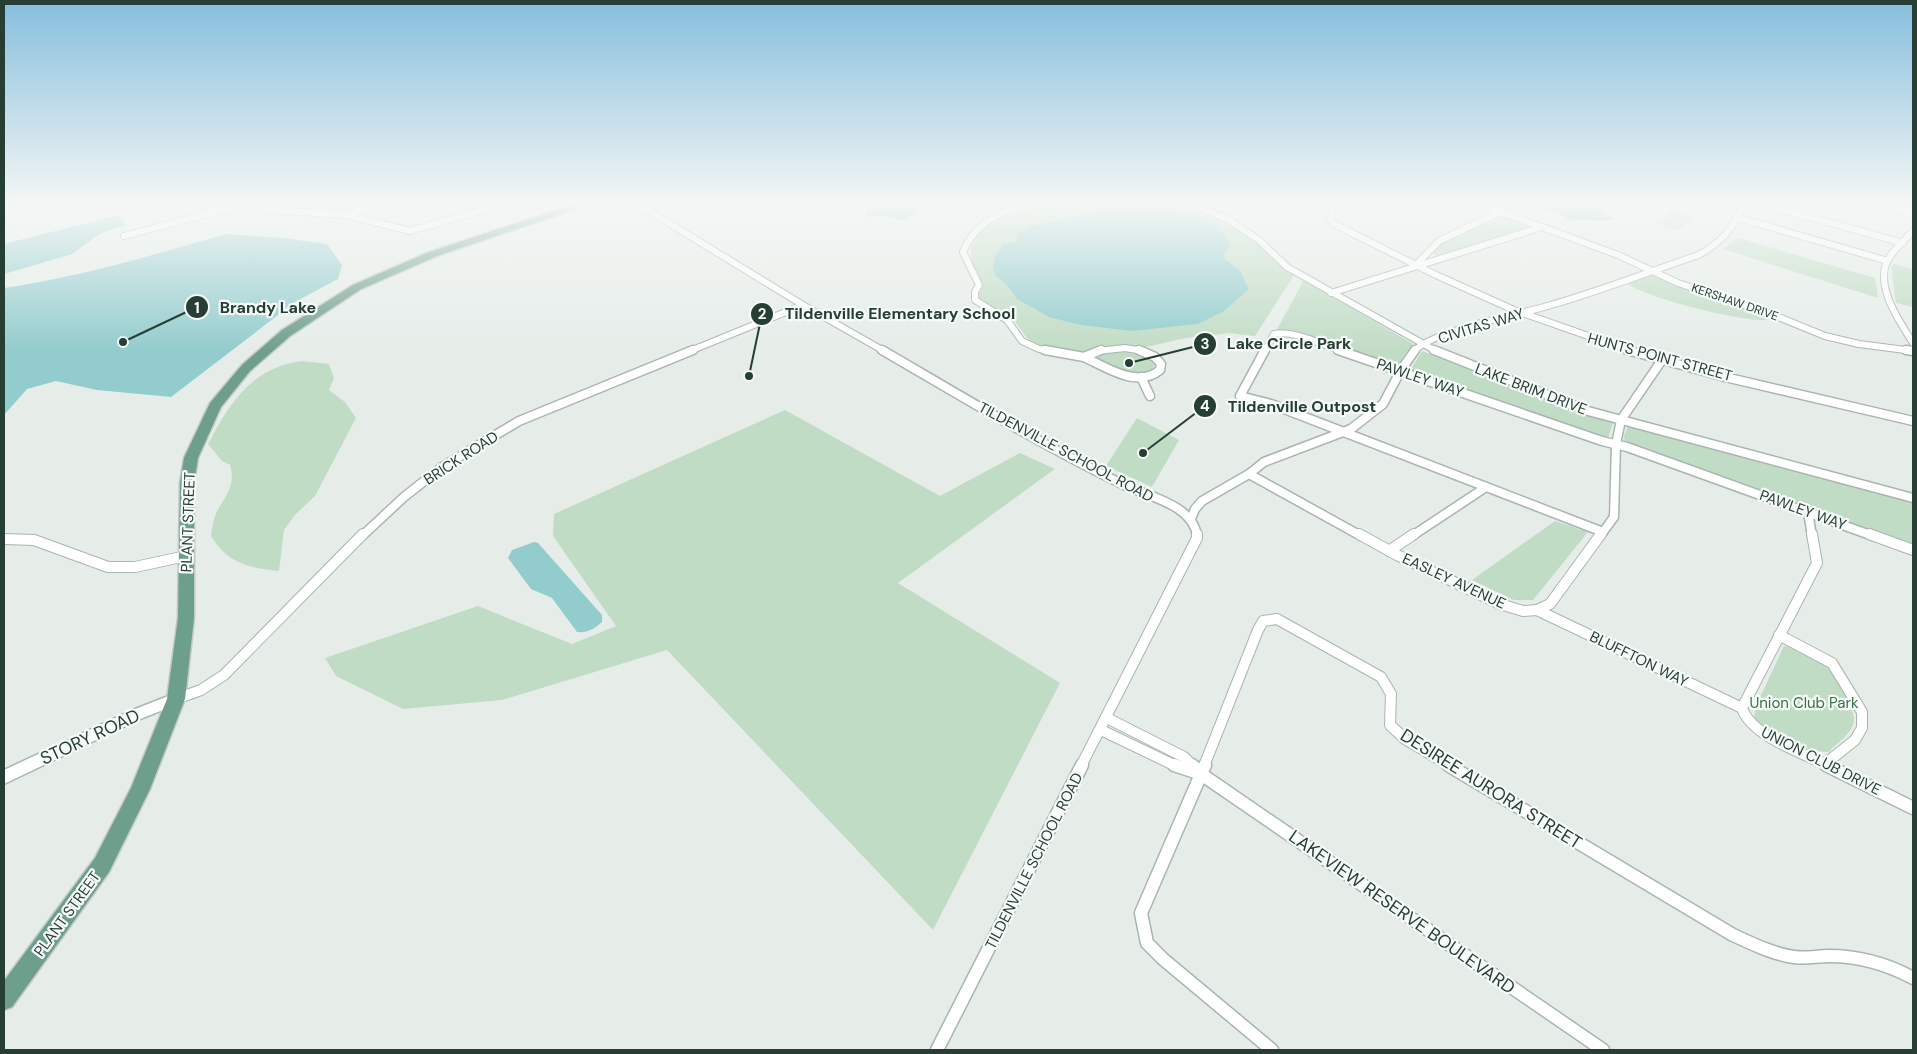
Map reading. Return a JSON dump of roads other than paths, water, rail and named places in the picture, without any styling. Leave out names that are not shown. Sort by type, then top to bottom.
[{"type":"main road","name":"PLANT STREET","points":[[4,999],[102,865],[140,788],[176,699],[186,618],[187,482],[191,458],[214,406],[246,368],[279,338],[323,307],[390,271],[439,252]]},
{"type":"street","name":"TILDENVILLE SCHOOL ROAD","points":[[717,252],[803,305],[1095,471],[1179,508],[1191,519],[1196,529],[1197,538],[937,1050]]},
{"type":"street","points":[[963,252],[979,285],[975,292],[975,300],[1007,320],[1013,331],[1022,341],[1050,352],[1084,356],[1116,373],[1141,377],[1155,374],[1160,370],[1160,362],[1148,353],[1117,348],[1089,353],[1084,356]]},
{"type":"street","name":"LAKE BRIM DRIVE","points":[[1272,252],[1282,263],[1422,345],[1571,405],[1913,498]]},
{"type":"street","name":"HUNTS POINT STREET","points":[[1393,252],[1520,313],[1662,360],[1913,422]]},
{"type":"street","points":[[1417,264],[1428,252]]},
{"type":"street","points":[[1332,293],[1457,252]]},
{"type":"street","name":"KERSHAW DRIVE","points":[[1610,252],[1678,283],[1830,338],[1913,351]]},
{"type":"street","name":"CIVITAS WAY","points":[[1191,519],[1195,509],[1202,501],[1248,474],[1264,462],[1345,432],[1383,404],[1401,370],[1415,350],[1422,345],[1468,327],[1545,307],[1703,252]]},
{"type":"street","points":[[1857,252],[1888,261]]},
{"type":"street","points":[[1895,252],[1888,261],[1885,273],[1890,302],[1897,319],[1913,343]]},
{"type":"street","name":"BRICK ROAD","points":[[176,699],[201,690],[224,675],[374,525],[432,475],[481,443],[519,421],[803,305]]},
{"type":"street","name":"PAWLEY WAY","points":[[1604,532],[1271,404],[1240,396],[1274,334],[1279,333],[1303,338],[1616,444],[1913,550]]},
{"type":"street","points":[[1537,610],[1550,604],[1614,517],[1616,444],[1622,420],[1662,360]]},
{"type":"street","points":[[1141,377],[1150,396]]},
{"type":"street","name":"EASLEY AVENUE","points":[[1248,474],[1389,550],[1500,604],[1522,611],[1537,610]]},
{"type":"street","points":[[1389,550],[1486,487]]},
{"type":"street","points":[[1742,708],[1817,563],[1808,512]]},
{"type":"street","points":[[4,539],[34,540],[108,567],[135,567],[186,556]]},
{"type":"street","name":"BLUFFTON WAY","points":[[1537,610],[1742,708]]},
{"type":"street","name":"DESIREE AURORA STREET","points":[[1201,774],[1258,630],[1263,621],[1277,619],[1381,677],[1390,685],[1393,699],[1389,710],[1390,725],[1405,739],[1733,935],[1771,952],[1804,959],[1832,956],[1865,959],[1902,971],[1913,978]]},
{"type":"street","points":[[1779,635],[1832,663],[1862,712],[1862,728],[1855,740],[1825,764]]},
{"type":"street","name":"STORY ROAD","points":[[4,777],[135,715],[176,699]]},
{"type":"street","name":"UNION CLUB DRIVE","points":[[1742,708],[1745,718],[1762,733],[1913,808]]},
{"type":"street","name":"LAKEVIEW RESERVE BOULEVARD","points":[[1107,718],[1184,757],[1201,774],[1603,1050]]},
{"type":"street","name":"LAKEVIEW RESERVE BOULEVARD","points":[[1101,730],[1178,767],[1201,774]]},
{"type":"street","points":[[1201,774],[1141,914],[1147,943],[1163,960],[1272,1050]]},
{"type":"water","points":[[4,252],[75,252],[72,254],[4,274]]},
{"type":"water","points":[[160,252],[333,252],[342,265],[338,279],[295,302],[171,397],[97,390],[56,381],[27,389],[4,415],[4,288],[88,272]]},
{"type":"water","points":[[998,252],[1225,252],[1225,259],[1240,271],[1249,289],[1224,311],[1198,324],[1132,331],[1081,325],[1049,317],[1017,299],[1008,286],[996,276],[993,268],[994,259]]},
{"type":"water","points":[[534,542],[538,543],[602,615],[602,622],[596,627],[588,631],[577,632],[552,598],[531,589],[508,558],[512,550]]},
{"type":"place","name":"Brandy Lake","points":[[123,342]]},
{"type":"place","name":"Lake Circle Park","points":[[1129,363]]},
{"type":"place","name":"Tildenville Elementary School","points":[[749,376]]},
{"type":"place","name":"Tildenville Outpost","points":[[1143,453]]},
{"type":"park label","name":"Union Club Park","points":[[1804,703]]}]
